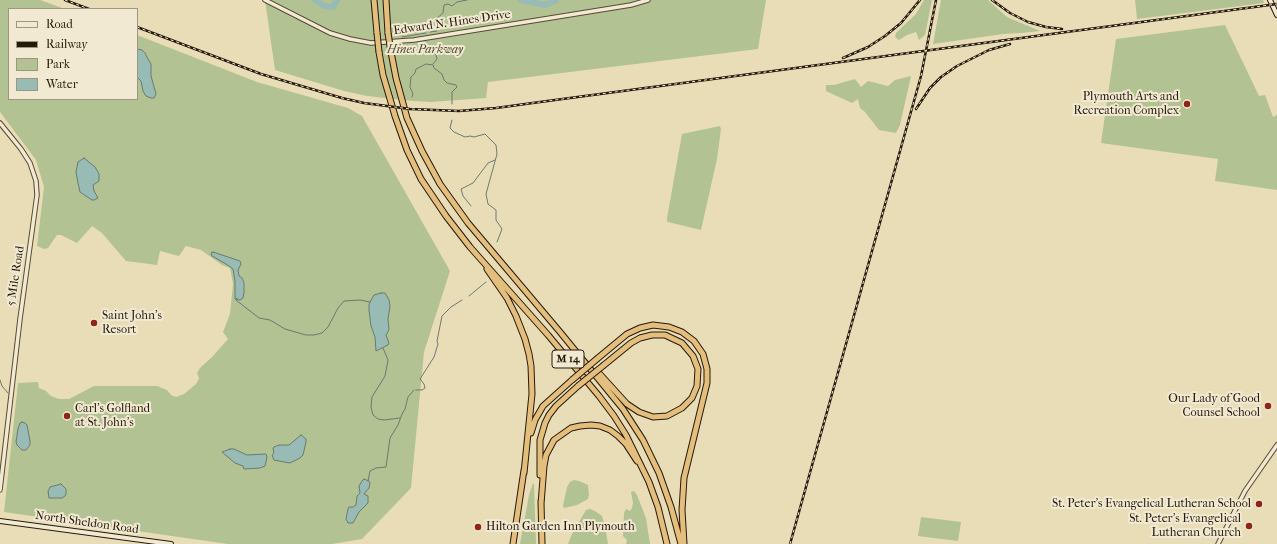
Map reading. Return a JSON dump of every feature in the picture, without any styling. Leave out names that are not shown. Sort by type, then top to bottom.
[{"type":"highway","name":"M 14","points":[[374,0],[376,33],[383,75],[390,103],[407,150],[421,179],[446,216],[470,246],[605,403],[626,435],[649,482],[658,507],[667,544]]},
{"type":"highway","name":"M 14","points":[[386,0],[391,52],[396,78],[407,118],[422,151],[440,184],[468,223],[616,398],[643,440],[668,497],[683,544]]},
{"type":"highway","points":[[470,246],[510,303],[521,327],[529,354],[532,373],[532,394],[524,473]]},
{"type":"highway","points":[[513,544],[532,428],[537,416],[548,400],[620,340],[633,331],[647,326],[657,325],[669,327],[682,332],[694,341],[702,354],[707,369],[707,382],[684,478],[682,501],[683,544]]},
{"type":"highway","points":[[542,544],[540,449],[542,432],[549,415],[562,400],[578,386],[604,365],[631,343],[640,338],[652,335],[666,335],[682,343],[693,356],[698,368],[697,386],[692,398],[679,411],[667,416],[648,416],[627,404],[601,375],[580,356]]},
{"type":"highway","points":[[542,504],[544,466],[547,452],[554,440],[563,433],[580,426],[600,426],[610,430],[618,436],[628,447],[649,482]]},
{"type":"main road","points":[[1270,0],[1277,15]]},
{"type":"main road","name":"North Sheldon Road","points":[[0,521],[171,544]]},
{"type":"street","name":"Edward N. Hines Drive","points":[[265,0],[330,33],[350,39],[371,42],[414,40],[624,6],[648,0]]},
{"type":"street","name":"5 Mile Road","points":[[0,123],[21,149],[31,166],[36,180],[37,195],[31,248],[20,319],[0,490]]},
{"type":"street","points":[[1218,544],[1245,491],[1277,445]]},
{"type":"green space","points":[[0,0],[40,0],[62,8],[8,8],[8,100],[138,100],[138,35],[257,82],[348,108],[362,116],[450,271],[424,352],[411,488],[362,539],[332,544],[228,544],[4,512],[18,383],[38,382],[39,388],[46,391],[51,396],[59,399],[69,399],[94,386],[157,386],[167,390],[171,395],[176,397],[184,394],[196,384],[199,378],[197,373],[200,368],[228,339],[223,332],[230,314],[233,284],[230,268],[222,265],[201,250],[186,246],[179,256],[160,251],[157,265],[126,261],[102,233],[92,226],[77,243],[61,235],[57,235],[48,248],[44,249],[37,246],[44,187],[36,160],[0,112]]},
{"type":"green space","name":"Hines Parkway","points":[[265,0],[766,0],[758,49],[488,82],[486,98],[431,102],[367,96],[344,91],[275,70]]},
{"type":"green space","points":[[924,0],[932,0],[925,35],[919,40],[916,32],[899,40],[895,37],[896,33],[916,14]]},
{"type":"green space","points":[[941,0],[988,0],[1007,17],[1040,31],[1003,34],[933,44]]},
{"type":"green space","points":[[1135,0],[1263,0],[1264,3],[1137,19]]},
{"type":"green space","name":"Plymouth Arts and Recreation Complex","points":[[1225,25],[1259,96],[1265,95],[1273,117],[1277,115],[1277,190],[1215,181],[1218,159],[1101,143],[1116,39]]},
{"type":"green space","points":[[911,76],[900,125],[896,133],[879,130],[860,108],[858,99],[852,103],[826,91],[826,85],[834,85],[855,79],[861,87],[868,81],[888,86],[895,80]]},
{"type":"green space","points":[[720,126],[721,129],[717,159],[701,230],[668,222],[667,218],[682,134]]},
{"type":"green space","points":[[574,480],[588,485],[588,499],[577,505],[564,508],[563,506],[567,487],[570,482]]},
{"type":"green space","points":[[533,483],[536,544],[520,544],[529,495]]},
{"type":"green space","points":[[634,491],[646,518],[650,544],[626,544],[627,540],[623,536],[624,513],[626,509],[630,511],[632,508],[633,503],[631,492]]},
{"type":"green space","points":[[590,509],[602,516],[608,544],[568,544],[586,510]]},
{"type":"green space","points":[[921,517],[961,522],[958,541],[918,536]]},
{"type":"water","points":[[138,49],[142,50],[145,53],[151,64],[151,76],[156,94],[154,98],[146,96],[143,91],[141,81],[138,78]]},
{"type":"water","points":[[84,158],[95,167],[99,174],[99,181],[93,185],[94,191],[98,198],[94,200],[80,192],[76,172],[78,162]]},
{"type":"water","points":[[213,252],[240,261],[241,264],[238,270],[239,276],[242,278],[244,283],[244,293],[243,298],[240,300],[235,299],[233,269],[212,256],[211,253]]},
{"type":"water","points":[[385,293],[389,300],[390,306],[388,319],[389,330],[386,335],[389,343],[376,351],[375,337],[371,326],[369,304],[374,295]]},
{"type":"water","points":[[22,422],[27,425],[30,441],[30,445],[26,450],[22,450],[16,442],[18,429],[20,423]]},
{"type":"water","points":[[301,435],[306,439],[306,442],[303,455],[300,458],[290,463],[274,460],[272,455],[274,453],[274,447],[279,445],[289,445]]},
{"type":"water","points":[[234,449],[247,455],[266,454],[267,457],[265,466],[260,468],[244,469],[243,466],[235,463],[222,452]]},
{"type":"water","points":[[364,479],[370,483],[369,488],[364,494],[368,496],[368,503],[359,512],[353,523],[348,523],[346,519],[348,509],[349,507],[356,505],[357,496],[360,493],[359,486]]},
{"type":"water","points":[[61,484],[66,489],[65,496],[62,498],[49,498],[48,491],[50,487]]},
{"type":"waterway","points":[[315,0],[324,6],[330,7],[333,7],[337,0]]},
{"type":"waterway","points":[[430,32],[437,31],[435,20],[443,13],[444,5],[448,4],[452,6],[457,2],[467,0]]},
{"type":"waterway","points":[[521,0],[545,5],[556,0]]},
{"type":"waterway","points":[[402,37],[426,33]]},
{"type":"waterway","points":[[433,64],[437,59],[433,52],[436,49],[436,45]]},
{"type":"waterway","points":[[412,97],[413,94],[410,87],[411,77],[415,73],[416,69],[426,64],[433,65],[434,68],[442,74],[447,83],[456,85],[457,87],[452,92],[452,104]]},
{"type":"waterway","points":[[452,120],[450,128],[454,132],[465,137],[474,137],[485,134],[496,145],[497,154],[486,194],[488,204],[496,210],[496,220],[502,229],[497,242]]},
{"type":"waterway","points":[[471,206],[463,196],[461,189],[473,183],[488,163],[495,160]]},
{"type":"waterway","points":[[469,296],[486,282]]},
{"type":"waterway","points":[[237,298],[236,300],[259,318],[270,320],[285,329],[306,335],[322,333],[328,327],[338,308],[344,301],[360,300],[370,302]]},
{"type":"waterway","points":[[416,390],[422,390],[425,388],[420,379],[434,357],[438,344],[437,341],[442,316],[451,307],[462,300]]},
{"type":"waterway","points":[[383,348],[388,360],[385,376],[372,397],[371,407],[373,415],[378,419],[384,420],[400,418]]},
{"type":"waterway","points":[[0,380],[2,386],[8,393]]},
{"type":"waterway","points":[[368,481],[370,471],[376,468],[386,467],[390,438],[398,425],[405,409],[408,397],[414,390]]},
{"type":"railway","points":[[65,0],[86,8]]},
{"type":"railway","points":[[843,58],[868,47],[885,36],[901,23],[920,0]]},
{"type":"railway","points":[[790,544],[921,76],[936,0]]},
{"type":"railway","points":[[992,0],[1010,13],[1028,22],[1046,27],[1062,29]]},
{"type":"railway","points":[[138,27],[261,74],[342,98],[364,103],[410,109],[459,111],[496,108],[1277,4]]},
{"type":"railway","points":[[916,109],[930,88],[941,77],[957,66],[989,50],[1010,44]]},
{"type":"place","name":"Plymouth Arts and Recreation Complex","points":[[1187,104]]},
{"type":"place","name":"Saint John's Resort","points":[[94,323]]},
{"type":"place","name":"Our Lady of Good Counsel School","points":[[1268,406]]},
{"type":"place","name":"Carl's Golfland at St. John's","points":[[67,416]]},
{"type":"place","name":"St. Peter's Evangelical Lutheran School","points":[[1259,504]]},
{"type":"place","name":"St. Peter's Evangelical Lutheran Church","points":[[1249,526]]},
{"type":"place","name":"Hilton Garden Inn Plymouth","points":[[478,527]]}]
